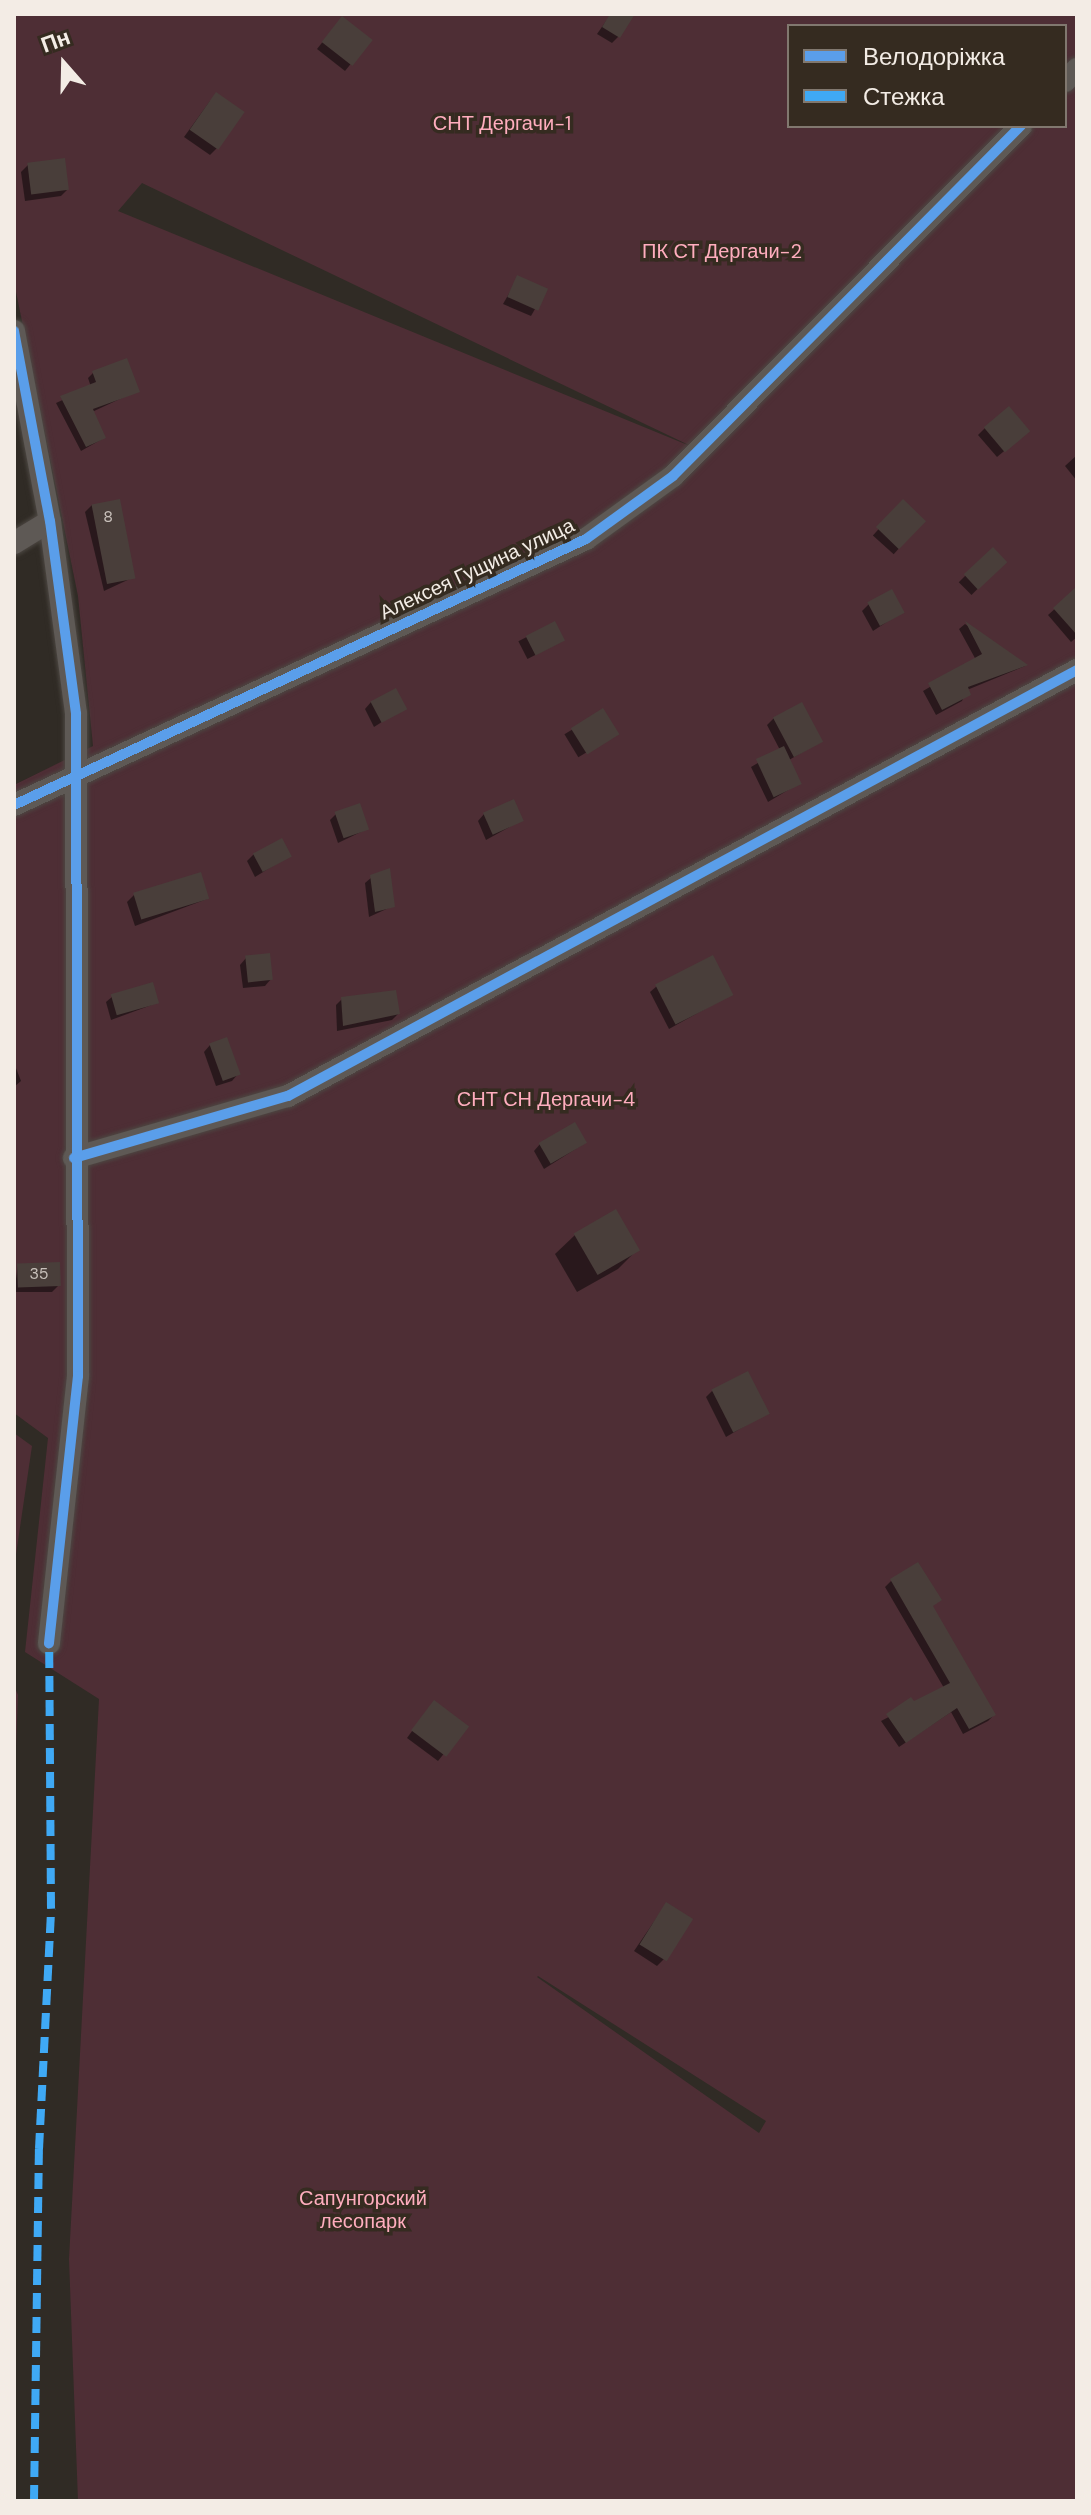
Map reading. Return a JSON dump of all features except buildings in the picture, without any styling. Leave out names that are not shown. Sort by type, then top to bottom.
[{"type":"street","name":"Алексея Гущина улица","points":[[14,805],[586,539],[673,476],[1019,128]]},
{"type":"street","points":[[14,331],[50,521],[76,714],[74,1158],[78,1376],[49,1643]]},
{"type":"street","points":[[14,543],[50,521]]},
{"type":"street","points":[[74,1158],[288,1096],[1077,670]]},
{"type":"green space","name":"СНТ СН Дергачи-4","points":[[14,14],[1077,14],[1077,2501],[78,2501],[69,2259],[99,1699],[25,1652],[48,1438],[14,1413],[14,785],[93,746],[78,596],[14,282]],"holes":[[[142,183],[695,448],[118,211]],[[537,1977],[766,2121],[759,2133]]]},
{"type":"green space","points":[[14,1433],[32,1446],[14,1568]]},
{"type":"green space","points":[[14,1686],[18,1695],[14,1797]]},
{"type":"marked path","points":[[34,2501],[39,2149],[51,1908],[49,1643]]},
{"type":"cycle path","points":[[14,805],[586,539],[673,476],[1019,128]]},
{"type":"cycle path","points":[[14,331],[50,521],[76,714],[78,1376],[49,1643]]},
{"type":"cycle path","points":[[74,1158],[288,1096],[1077,670]]},
{"type":"park label","name":"СНТ Дергачи-1","points":[[502,123]]},
{"type":"park label","name":"ПК СТ Дергачи-2","points":[[722,251]]},
{"type":"park label","name":"Сапунгорский лесопарк","points":[[363,2210]]}]
